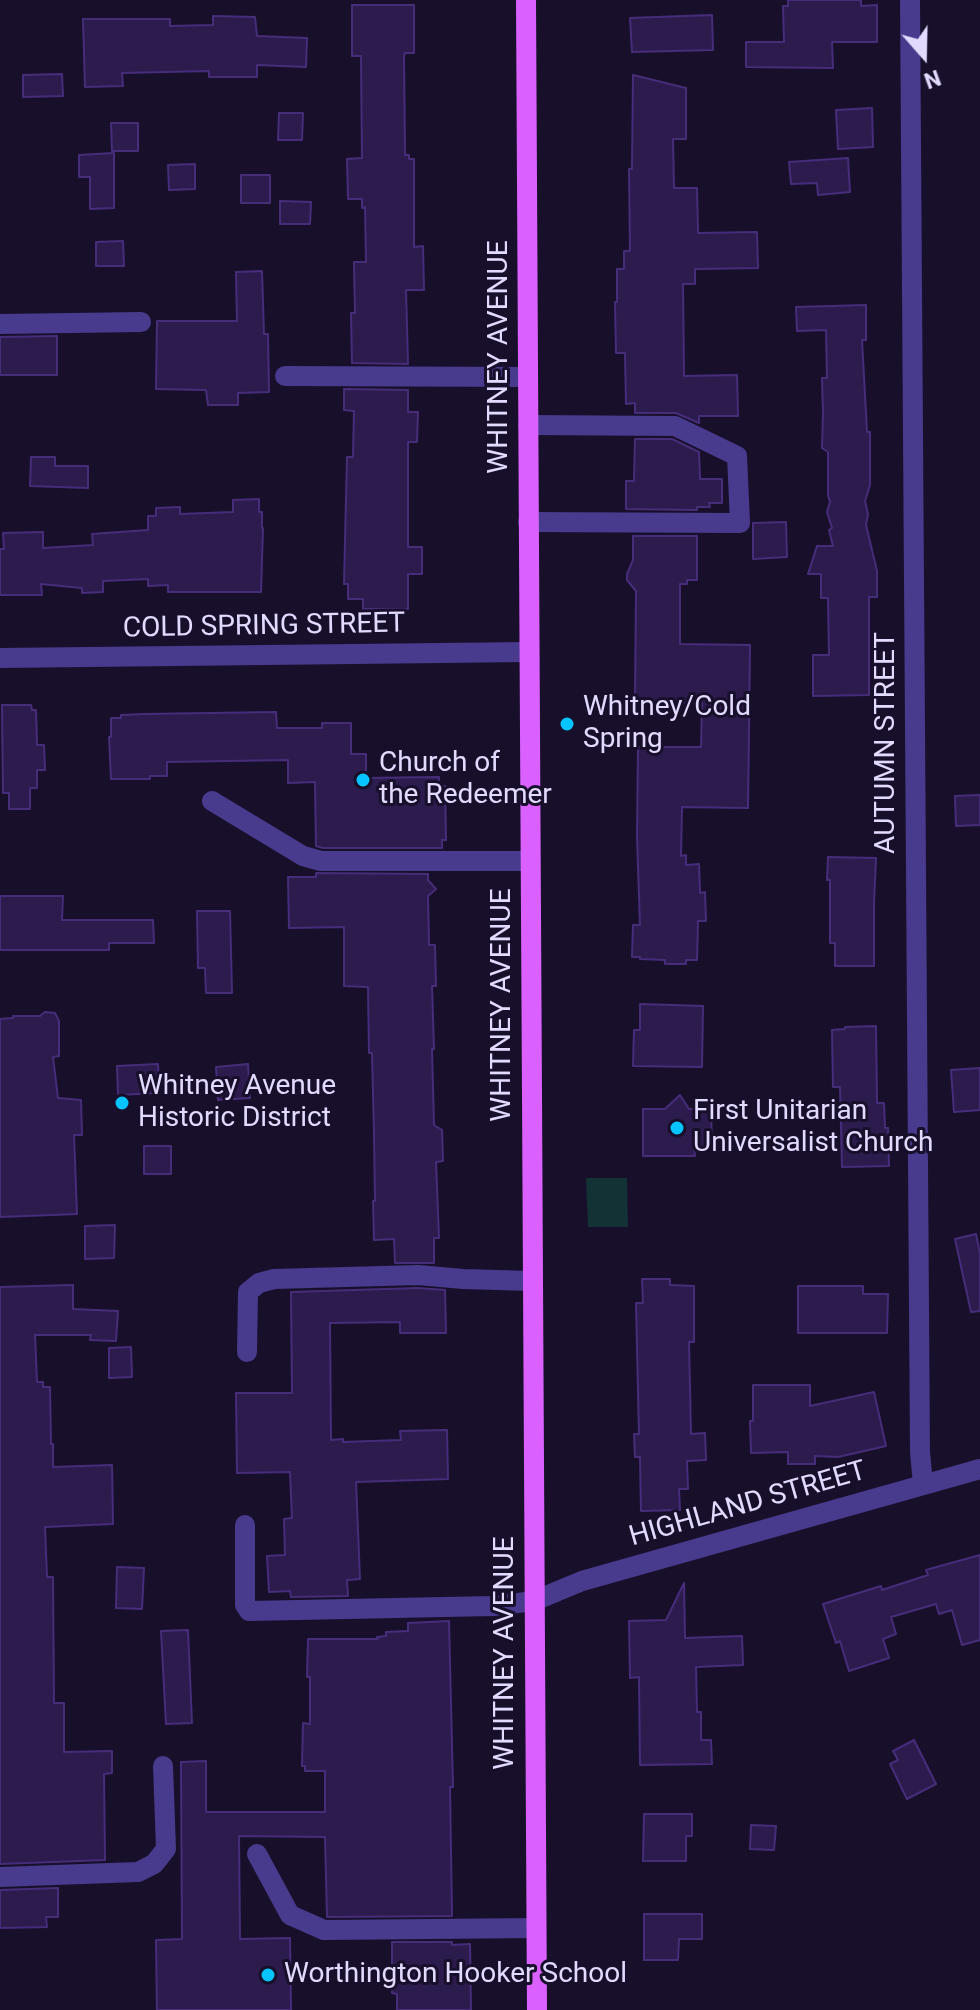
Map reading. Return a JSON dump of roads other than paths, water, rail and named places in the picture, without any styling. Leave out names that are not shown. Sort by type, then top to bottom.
[{"type":"main road","name":"WHITNEY AVENUE","points":[[526,0],[537,2010]]},
{"type":"street","name":"AUTUMN STREET","points":[[910,0],[920,1420],[923,1485]]},
{"type":"street","points":[[0,324],[141,322]]},
{"type":"street","points":[[285,376],[528,377]]},
{"type":"street","points":[[528,425],[675,426],[737,456],[740,523],[528,522]]},
{"type":"street","name":"COLD SPRING STREET","points":[[0,658],[529,652]]},
{"type":"street","points":[[212,801],[303,856],[321,861],[530,861]]},
{"type":"street","points":[[247,1352],[248,1292],[259,1283],[274,1279],[418,1275],[532,1281]]},
{"type":"street","name":"HIGHLAND STREET","points":[[245,1525],[245,1605],[249,1611],[493,1606],[534,1601],[582,1581],[980,1469]]},
{"type":"street","points":[[0,1877],[138,1872],[154,1864],[166,1849],[163,1766]]},
{"type":"street","points":[[257,1854],[290,1915],[324,1930],[536,1928]]},
{"type":"place","name":"Whitney/Cold Spring","points":[[567,724]]},
{"type":"place","name":"Church of the Redeemer","points":[[363,780]]},
{"type":"place","name":"Whitney Avenue Historic District","points":[[122,1103]]},
{"type":"place","name":"First Unitarian Universalist Church","points":[[677,1128]]},
{"type":"place","name":"Worthington Hooker School","points":[[268,1975]]}]
